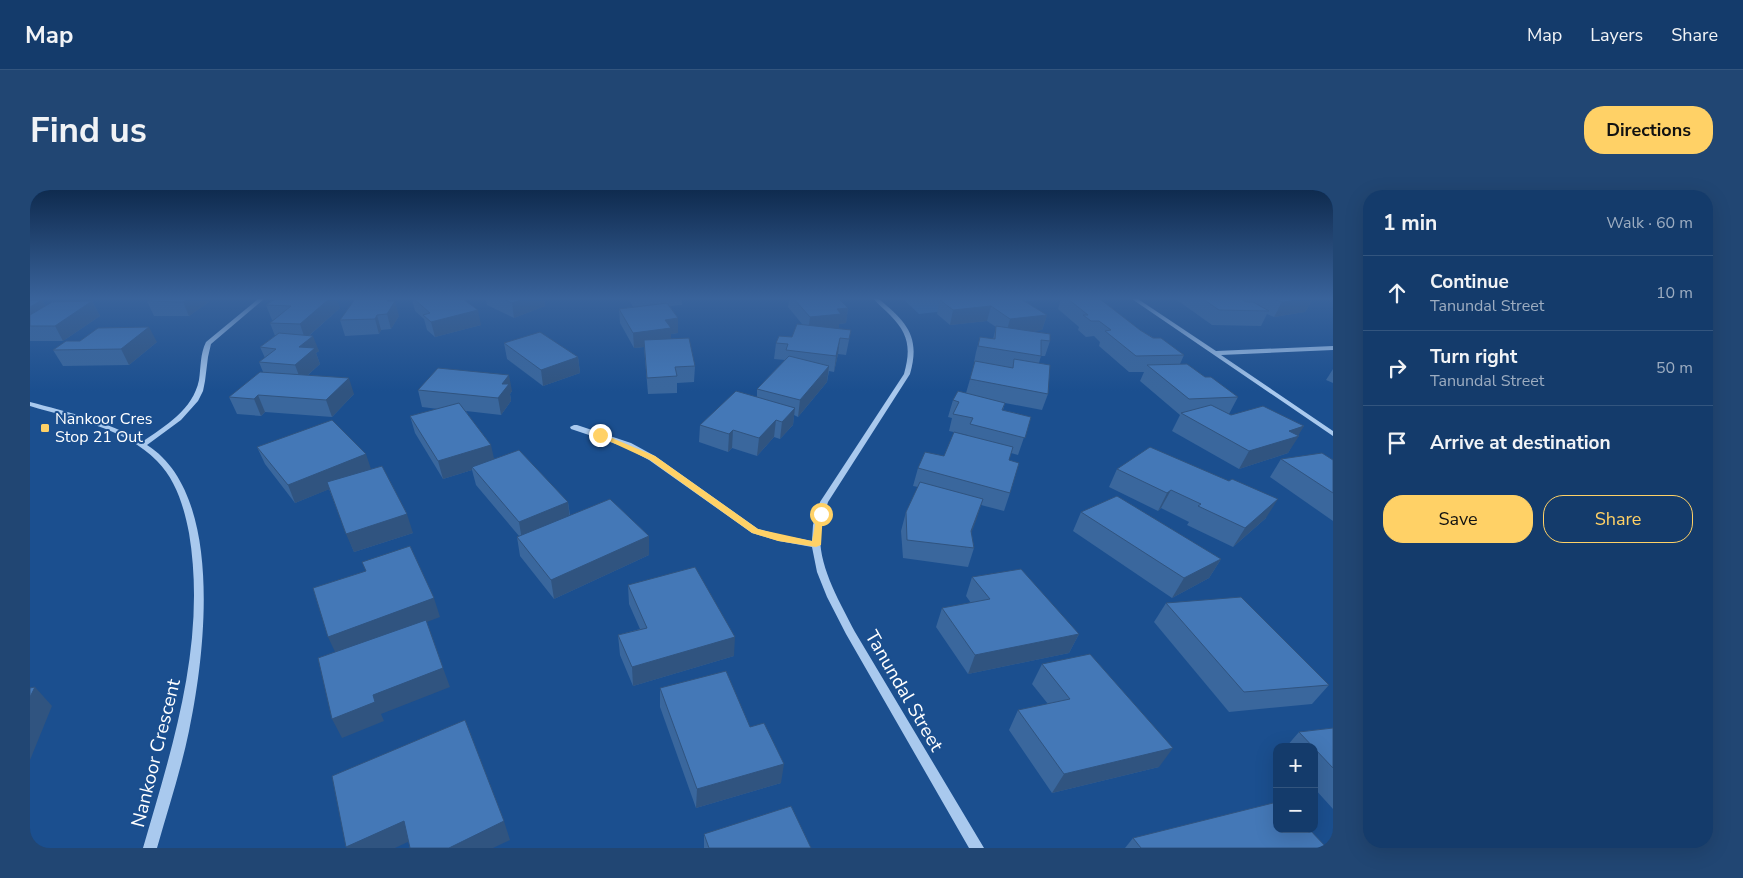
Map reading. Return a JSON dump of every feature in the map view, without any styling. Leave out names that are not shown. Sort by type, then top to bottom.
[{"type":"street","points":[[142,445],[171,425],[197,395],[202,383],[204,351],[208,343],[224,330]]},
{"type":"street","name":"Tanundal Street","points":[[906,330],[912,345],[912,361],[906,374],[824,502],[817,525],[816,545],[822,572],[851,634],[977,848]]},
{"type":"street","points":[[1180,330],[1333,434]]},
{"type":"street","points":[[1215,354],[1333,348]]},
{"type":"street","name":"Nankoor Crescent","points":[[30,404],[119,432],[142,445],[162,461],[175,479],[186,502],[195,534],[198,589],[194,671],[186,714],[150,848]]},
{"type":"street","points":[[574,427],[628,445],[652,458],[755,531],[778,538],[816,545]]},
{"type":"building","points":[[96,330],[146,330],[121,349],[53,350],[66,341],[80,341]]},
{"type":"building","points":[[631,330],[658,330],[633,333]]},
{"type":"building","points":[[795,330],[851,330],[849,339],[840,338],[836,356],[786,350],[788,344],[776,343],[779,336],[792,337]]},
{"type":"building","points":[[996,330],[1021,330],[1050,334],[1050,341],[1041,340],[1041,356],[978,346],[980,337],[995,339]]},
{"type":"building","points":[[1140,330],[1153,338],[1161,338],[1184,355],[1136,356],[1105,331]]},
{"type":"building","points":[[540,332],[578,357],[541,370],[504,343]]},
{"type":"building","points":[[279,333],[313,336],[299,347],[315,348],[295,365],[259,362],[276,349],[260,347]]},
{"type":"building","points":[[689,338],[695,366],[675,367],[677,376],[647,378],[644,340]]},
{"type":"building","points":[[789,356],[829,366],[800,400],[757,389]]},
{"type":"building","points":[[1014,359],[1050,365],[1048,394],[970,379],[975,361],[1013,368]]},
{"type":"building","points":[[1187,364],[1205,377],[1211,377],[1238,397],[1189,399],[1147,365]]},
{"type":"building","points":[[438,368],[509,375],[502,384],[509,384],[498,398],[418,390]]},
{"type":"building","points":[[260,372],[349,378],[326,400],[258,395],[254,399],[229,397]]},
{"type":"building","points":[[736,391],[795,408],[782,422],[776,420],[759,438],[733,430],[729,434],[700,425]]},
{"type":"building","points":[[958,391],[1005,403],[1002,410],[1031,417],[1025,438],[970,424],[973,418],[953,414],[959,402],[953,400]]},
{"type":"building","points":[[459,403],[491,445],[438,461],[410,416]]},
{"type":"building","points":[[1211,405],[1231,415],[1263,406],[1304,426],[1289,431],[1299,436],[1249,451],[1181,413]]},
{"type":"building","points":[[332,420],[366,454],[288,485],[257,447]]},
{"type":"building","points":[[954,432],[1013,447],[1009,460],[1019,463],[1010,493],[918,468],[925,452],[944,456]]},
{"type":"building","points":[[1150,447],[1229,481],[1232,479],[1278,499],[1245,528],[1198,506],[1201,504],[1171,490],[1167,493],[1117,469]]},
{"type":"building","points":[[519,450],[568,502],[519,522],[472,467]]},
{"type":"building","points":[[1322,453],[1333,460],[1333,493],[1281,459]]},
{"type":"building","points":[[382,466],[407,514],[346,534],[327,482]]},
{"type":"building","points":[[920,482],[983,499],[971,531],[974,548],[907,540],[906,512]]},
{"type":"building","points":[[1117,496],[1221,559],[1184,578],[1081,512]]},
{"type":"building","points":[[610,499],[649,536],[551,580],[517,537]]},
{"type":"building","points":[[410,546],[434,598],[328,637],[313,588],[366,571],[362,562]]},
{"type":"building","points":[[695,567],[735,637],[632,667],[618,635],[647,628],[628,585]]},
{"type":"building","points":[[1021,569],[1079,634],[975,655],[942,608],[990,599],[972,577]]},
{"type":"building","points":[[1241,597],[1329,685],[1244,692],[1166,603]]},
{"type":"building","points":[[426,620],[443,668],[373,695],[375,702],[332,719],[318,658]]},
{"type":"building","points":[[1090,654],[1173,748],[1064,774],[1018,710],[1070,699],[1042,664]]},
{"type":"building","points":[[726,671],[750,727],[764,723],[784,764],[697,789],[660,688]]},
{"type":"building","points":[[35,687],[30,697],[30,688]]},
{"type":"building","points":[[465,720],[504,821],[449,848],[410,848],[404,821],[346,847],[332,776]]},
{"type":"building","points":[[1333,728],[1333,768],[1318,752],[1318,743],[1309,743],[1299,732]]},
{"type":"building","points":[[1273,803],[1273,833],[1313,833],[1327,848],[1141,848],[1133,838]]},
{"type":"building","points":[[791,806],[811,848],[709,848],[704,834]]},
{"type":"place","name":"Nankoor Cres Stop 21 Out","points":[[45,428]]},
{"type":"route","points":[[600,435],[628,445],[652,458],[734,518],[755,531],[778,538],[816,545],[817,525],[821,514]]}]
